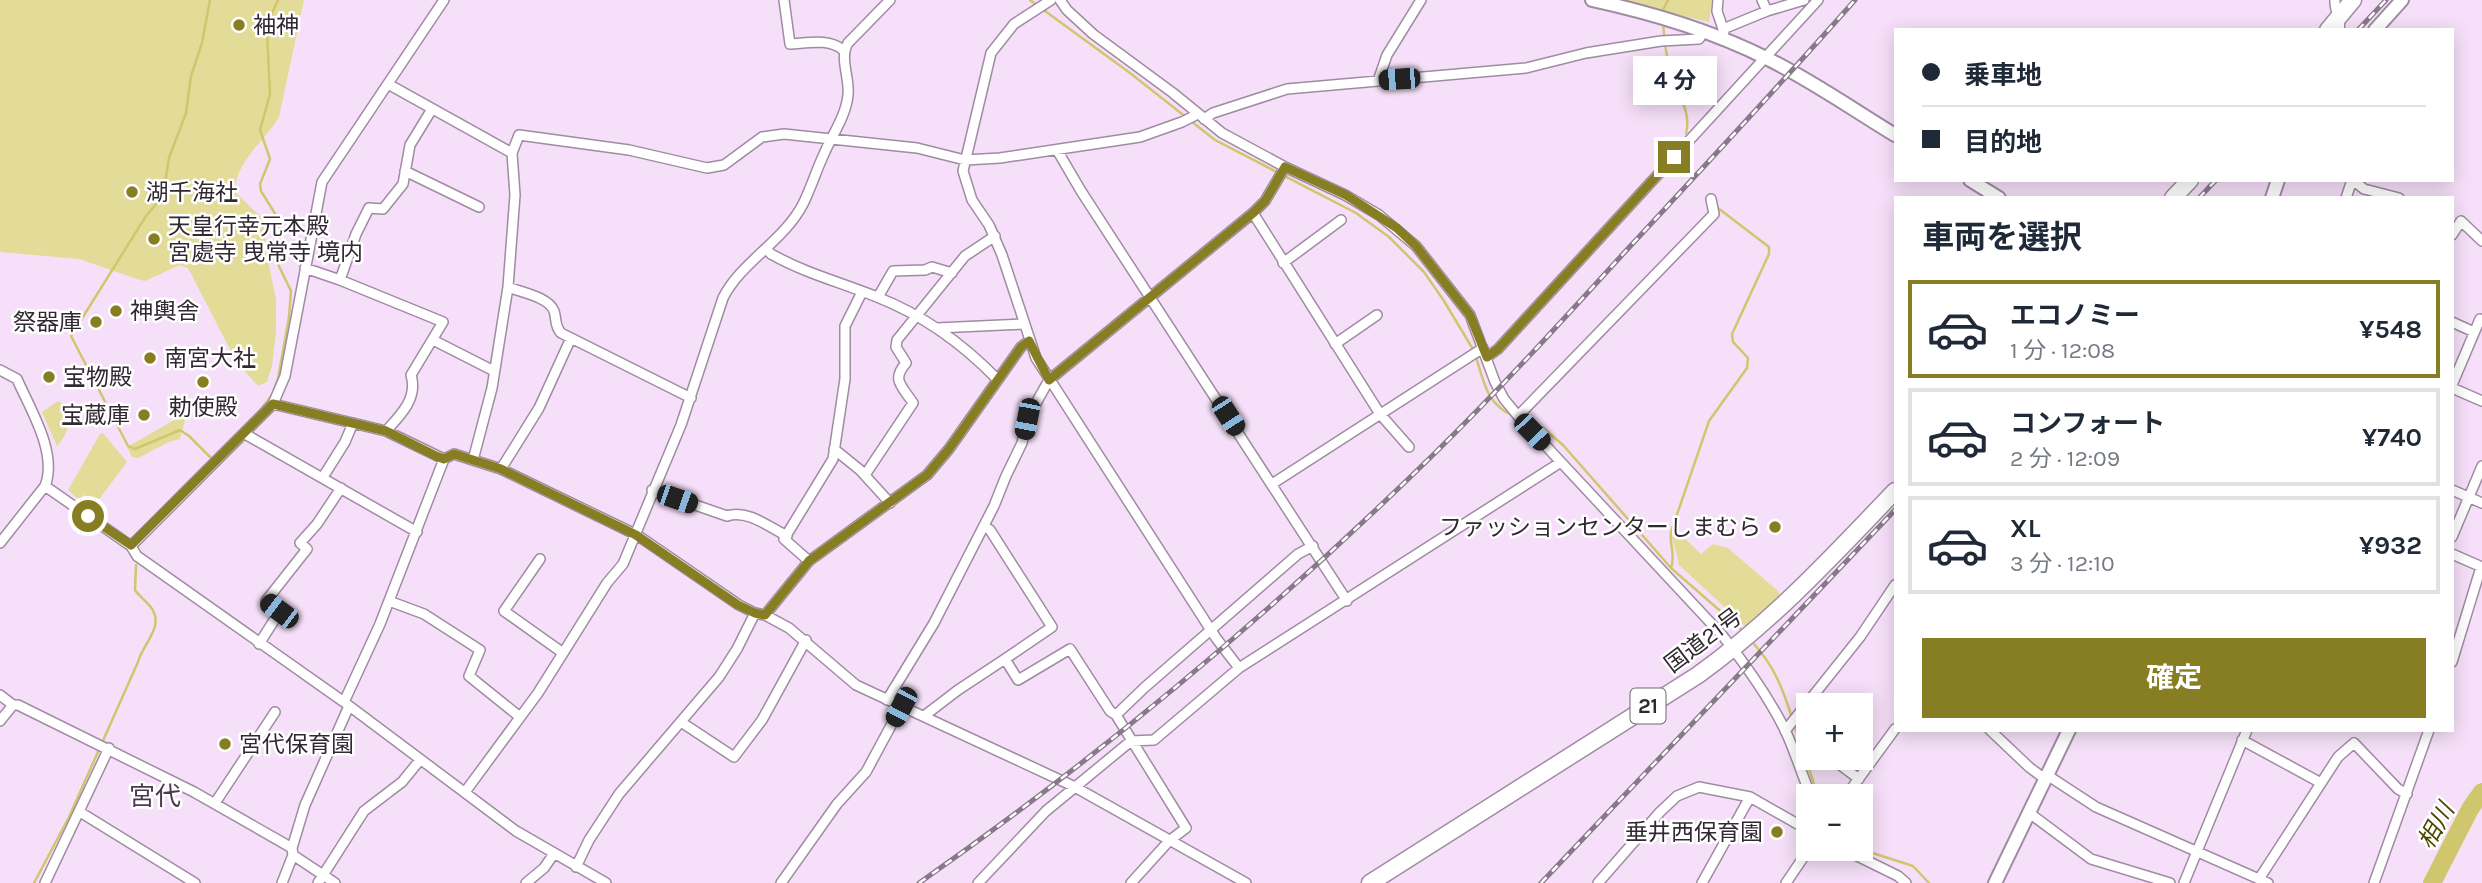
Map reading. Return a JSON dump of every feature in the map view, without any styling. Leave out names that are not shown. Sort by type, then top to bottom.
[{"type":"highway","points":[[2335,26],[2353,0]]},
{"type":"highway","points":[[2175,196],[2188,182]]},
{"type":"highway","name":"国道21号","points":[[1370,883],[1733,649],[1801,590],[1894,492]]},
{"type":"street","points":[[131,545],[273,404],[285,376],[322,182],[444,0]]},
{"type":"street","points":[[465,792],[520,717],[607,583],[623,564],[681,425],[716,318],[731,283],[766,249],[802,206],[846,110],[849,92],[843,50],[836,44],[821,42],[790,44],[784,0]]},
{"type":"street","points":[[843,50],[890,0]]},
{"type":"street","points":[[1060,0],[1093,34],[1222,133],[1284,168],[1346,195],[1397,228],[1416,246],[1470,315],[1495,382],[1518,416],[1733,649],[1742,664],[1754,676],[1785,731],[1806,784]]},
{"type":"street","points":[[1378,81],[1387,55],[1421,0]]},
{"type":"street","points":[[1592,0],[1723,34],[1800,76],[1894,134]]},
{"type":"street","points":[[1718,0],[1717,10],[1723,34]]},
{"type":"street","points":[[1762,0],[1767,11]]},
{"type":"street","points":[[1723,34],[1767,11],[1804,0]]},
{"type":"street","points":[[1272,484],[1380,414],[1485,353],[1498,349],[1818,0]]},
{"type":"street","points":[[2335,0],[2335,26]]},
{"type":"street","points":[[2377,28],[2402,0]]},
{"type":"street","points":[[1048,2],[1014,24],[991,53],[963,171],[972,200],[995,236],[1029,341],[1049,380],[1210,630],[1239,668]]},
{"type":"street","points":[[473,460],[494,371],[508,287],[515,195],[512,153],[519,135],[629,150],[707,168],[724,165],[762,137],[784,134],[917,148],[965,160],[1000,158],[1140,137],[1287,89],[1526,68],[1586,53],[1661,41],[1699,39],[1704,31]]},
{"type":"street","points":[[388,84],[512,153]]},
{"type":"street","points":[[340,280],[356,234],[369,208],[383,209],[403,184],[410,145],[432,109]]},
{"type":"street","points":[[1057,150],[1149,297],[1348,601]]},
{"type":"street","points":[[887,700],[934,623],[984,526],[1023,443],[1027,419],[1049,380],[1253,213],[1265,201],[1284,168]]},
{"type":"street","points":[[405,172],[479,207]]},
{"type":"street","points":[[1973,182],[1996,196]]},
{"type":"street","points":[[2355,182],[2364,189],[2391,196]]},
{"type":"street","points":[[1518,416],[1714,214],[1711,199]]},
{"type":"street","points":[[1253,213],[1380,414],[1409,447]]},
{"type":"street","points":[[2454,217],[2482,241]]},
{"type":"street","points":[[1283,262],[1341,220]]},
{"type":"street","points":[[2454,232],[2461,221]]},
{"type":"street","points":[[865,475],[913,403],[897,380],[898,372],[906,363],[896,347],[897,340],[965,256],[995,236]]},
{"type":"street","points":[[766,249],[808,273],[878,297],[917,316],[962,346],[997,379]]},
{"type":"street","points":[[878,297],[892,271],[925,270],[932,267],[951,273]]},
{"type":"street","points":[[305,268],[443,322],[411,375],[415,385],[406,410],[386,431]]},
{"type":"street","points":[[508,287],[548,302],[554,309],[555,326],[561,333],[691,398]]},
{"type":"street","points":[[809,561],[784,540],[833,459],[845,379],[845,326],[862,292]]},
{"type":"street","points":[[1335,344],[1377,315]]},
{"type":"street","points":[[2454,381],[2474,332],[2480,319],[2482,320]]},
{"type":"street","points":[[2454,323],[2474,332]]},
{"type":"street","points":[[937,328],[1024,324]]},
{"type":"street","points":[[501,469],[539,408],[571,338]]},
{"type":"street","points":[[433,340],[494,371]]},
{"type":"street","points":[[765,615],[809,561],[927,475],[949,449],[1021,347],[1029,341]]},
{"type":"street","points":[[0,370],[17,379],[47,454],[45,486],[1,540]]},
{"type":"street","points":[[2454,387],[2482,401]]},
{"type":"street","points":[[273,404],[386,431],[444,459]]},
{"type":"street","points":[[323,477],[353,424]]},
{"type":"street","points":[[245,434],[417,532]]},
{"type":"street","points":[[834,449],[865,475],[890,503]]},
{"type":"street","points":[[282,883],[305,806],[444,459],[454,454],[501,469],[636,535],[700,580],[806,640],[856,685],[1073,786],[1246,883]]},
{"type":"street","points":[[978,883],[1046,811],[1073,786],[1131,741],[1154,740],[1239,668],[1348,601],[1560,462]]},
{"type":"street","points":[[2454,532],[2482,467]]},
{"type":"street","points":[[45,486],[131,545],[137,556],[347,704],[516,831],[553,855],[606,883]]},
{"type":"street","points":[[259,644],[279,611],[266,601],[307,549],[300,543],[317,524],[341,488]]},
{"type":"street","points":[[652,490],[727,516],[736,513],[746,515],[787,536]]},
{"type":"street","points":[[2454,491],[2482,503]]},
{"type":"street","points":[[924,716],[1052,627],[990,530],[984,526]]},
{"type":"street","points":[[1116,715],[1298,554],[1312,547]]},
{"type":"street","points":[[2454,555],[2482,567],[2454,656]]},
{"type":"street","points":[[540,559],[504,611],[563,653]]},
{"type":"street","points":[[1820,693],[1894,586]]},
{"type":"street","points":[[389,601],[424,614],[480,650],[469,676],[520,717]]},
{"type":"street","points":[[576,867],[619,794],[719,677],[755,613]]},
{"type":"street","points":[[681,722],[734,757],[762,720],[806,640]]},
{"type":"street","points":[[1005,659],[1018,680],[1070,649],[1110,711],[1116,715],[1186,828],[1169,841],[1131,883]]},
{"type":"street","points":[[0,695],[13,705],[19,705],[104,746],[215,803],[293,851],[320,879],[335,883]]},
{"type":"street","points":[[0,721],[13,705]]},
{"type":"street","points":[[781,883],[836,804],[866,772],[901,707]]},
{"type":"street","points":[[215,803],[275,712]]},
{"type":"street","points":[[1785,731],[1796,720]]},
{"type":"street","points":[[1855,784],[1894,730]]},
{"type":"street","points":[[1992,732],[2029,767],[2096,807],[2264,881],[2321,783],[2338,757],[2354,743],[2407,794]]},
{"type":"street","points":[[1995,883],[2068,732]]},
{"type":"street","points":[[2184,883],[2245,732]]},
{"type":"street","points":[[2374,883],[2428,732]]},
{"type":"street","points":[[2242,740],[2321,783]]},
{"type":"street","points":[[45,883],[80,812],[104,746]]},
{"type":"street","points":[[320,879],[364,811],[402,782],[420,760]]},
{"type":"street","points":[[1847,770],[1859,779]]},
{"type":"street","points":[[1598,883],[1660,812],[1677,796],[1699,787],[1750,797],[1796,823]]},
{"type":"street","points":[[1702,883],[1750,797]]},
{"type":"street","points":[[80,812],[195,883]]},
{"type":"street","points":[[2028,812],[2091,859],[2170,883]]},
{"type":"street","points":[[526,883],[544,868],[553,855]]},
{"type":"street","points":[[1789,882],[1802,861]]},
{"type":"street","points":[[1867,861],[1898,876],[1906,883]]},
{"type":"shaded area","points":[[0,0],[304,0],[279,117],[246,160],[236,180],[234,191],[264,220],[267,256],[276,299],[276,332],[267,382],[258,386],[237,363],[188,268],[180,265],[145,281],[79,259],[0,252]]},
{"type":"shaded area","points":[[1611,0],[1712,0],[1709,22]]},
{"type":"shaded area","points":[[58,401],[67,411],[69,423],[57,446],[42,412]]},
{"type":"shaded area","points":[[183,415],[186,417],[180,439],[138,458],[132,457],[127,447]]},
{"type":"shaded area","points":[[103,433],[127,462],[97,502],[84,495],[79,500],[68,490]]},
{"type":"shaded area","points":[[1679,533],[1701,554],[1713,544],[1728,548],[1778,591],[1781,597],[1746,627],[1678,564],[1672,537]]},
{"type":"waterway","points":[[210,0],[202,43],[191,76],[186,113],[169,158],[163,196],[146,216],[71,336],[128,446],[135,449],[180,430],[212,459]]},
{"type":"waterway","points":[[259,412],[272,395],[278,379],[291,291],[277,262],[279,220],[261,191],[260,184],[270,159],[260,130],[270,94],[267,32],[278,0]]},
{"type":"waterway","points":[[1030,0],[1130,73],[1215,140],[1356,213],[1389,237],[1424,272],[1474,351]]},
{"type":"waterway","points":[[1662,12],[1668,0]]},
{"type":"waterway","points":[[1663,22],[1669,67],[1687,118],[1686,133]]},
{"type":"waterway","points":[[1671,568],[1671,532],[1709,421],[1747,368],[1748,358],[1733,342],[1732,334],[1769,254],[1769,247],[1718,208]]},
{"type":"waterway","points":[[1476,357],[1484,384],[1492,399],[1514,416]]},
{"type":"waterway","points":[[1530,422],[1543,428],[1563,445],[1671,568],[1741,629]]},
{"type":"waterway","points":[[139,534],[232,439]]},
{"type":"waterway","points":[[34,883],[69,817],[155,627],[154,613],[135,590],[136,565]]},
{"type":"waterway","points":[[1754,644],[1777,678],[1792,718]]},
{"type":"waterway","points":[[1794,724],[1814,784]]},
{"type":"waterway","name":"相川","points":[[2432,883],[2470,809],[2482,792]]},
{"type":"waterway","points":[[1873,853],[1913,866],[1929,883]]},
{"type":"railway","points":[[919,883],[1121,732],[1250,624],[1375,510],[1460,428],[1531,354],[1855,0]]},
{"type":"railway","points":[[2360,28],[2386,0]]},
{"type":"railway","points":[[2201,196],[2214,182]]},
{"type":"railway","points":[[1541,883],[1894,511]]},
{"type":"place","name":"袖神","points":[[239,25]]},
{"type":"place","name":"湖千海社","points":[[132,192]]},
{"type":"place","name":"天皇行幸元本殿 宮處寺 曳常寺 境内","points":[[154,239]]},
{"type":"place","name":"神輿舎","points":[[116,311]]},
{"type":"place","name":"祭器庫","points":[[96,322]]},
{"type":"place","name":"南宮大社","points":[[150,358]]},
{"type":"place","name":"宝物殿","points":[[49,377]]},
{"type":"place","name":"勅使殿","points":[[203,382]]},
{"type":"place","name":"宝蔵庫","points":[[144,415]]},
{"type":"place","name":"ファッションセンターしまむら","points":[[1775,527]]},
{"type":"place","name":"宮代保育園","points":[[225,744]]},
{"type":"place","name":"垂井西保育園","points":[[1777,832]]},
{"type":"district","name":"宮代","points":[[155,796]]},
{"type":"route","points":[[88,516],[131,545],[273,404],[386,431],[444,459],[454,454],[501,469],[636,535],[738,605],[765,615],[809,561],[927,475],[949,449],[1021,347],[1029,341],[1049,380],[1253,213],[1265,201],[1285,167],[1346,195],[1397,228],[1416,246],[1470,315],[1487,357],[1498,349],[1674,157]]}]
